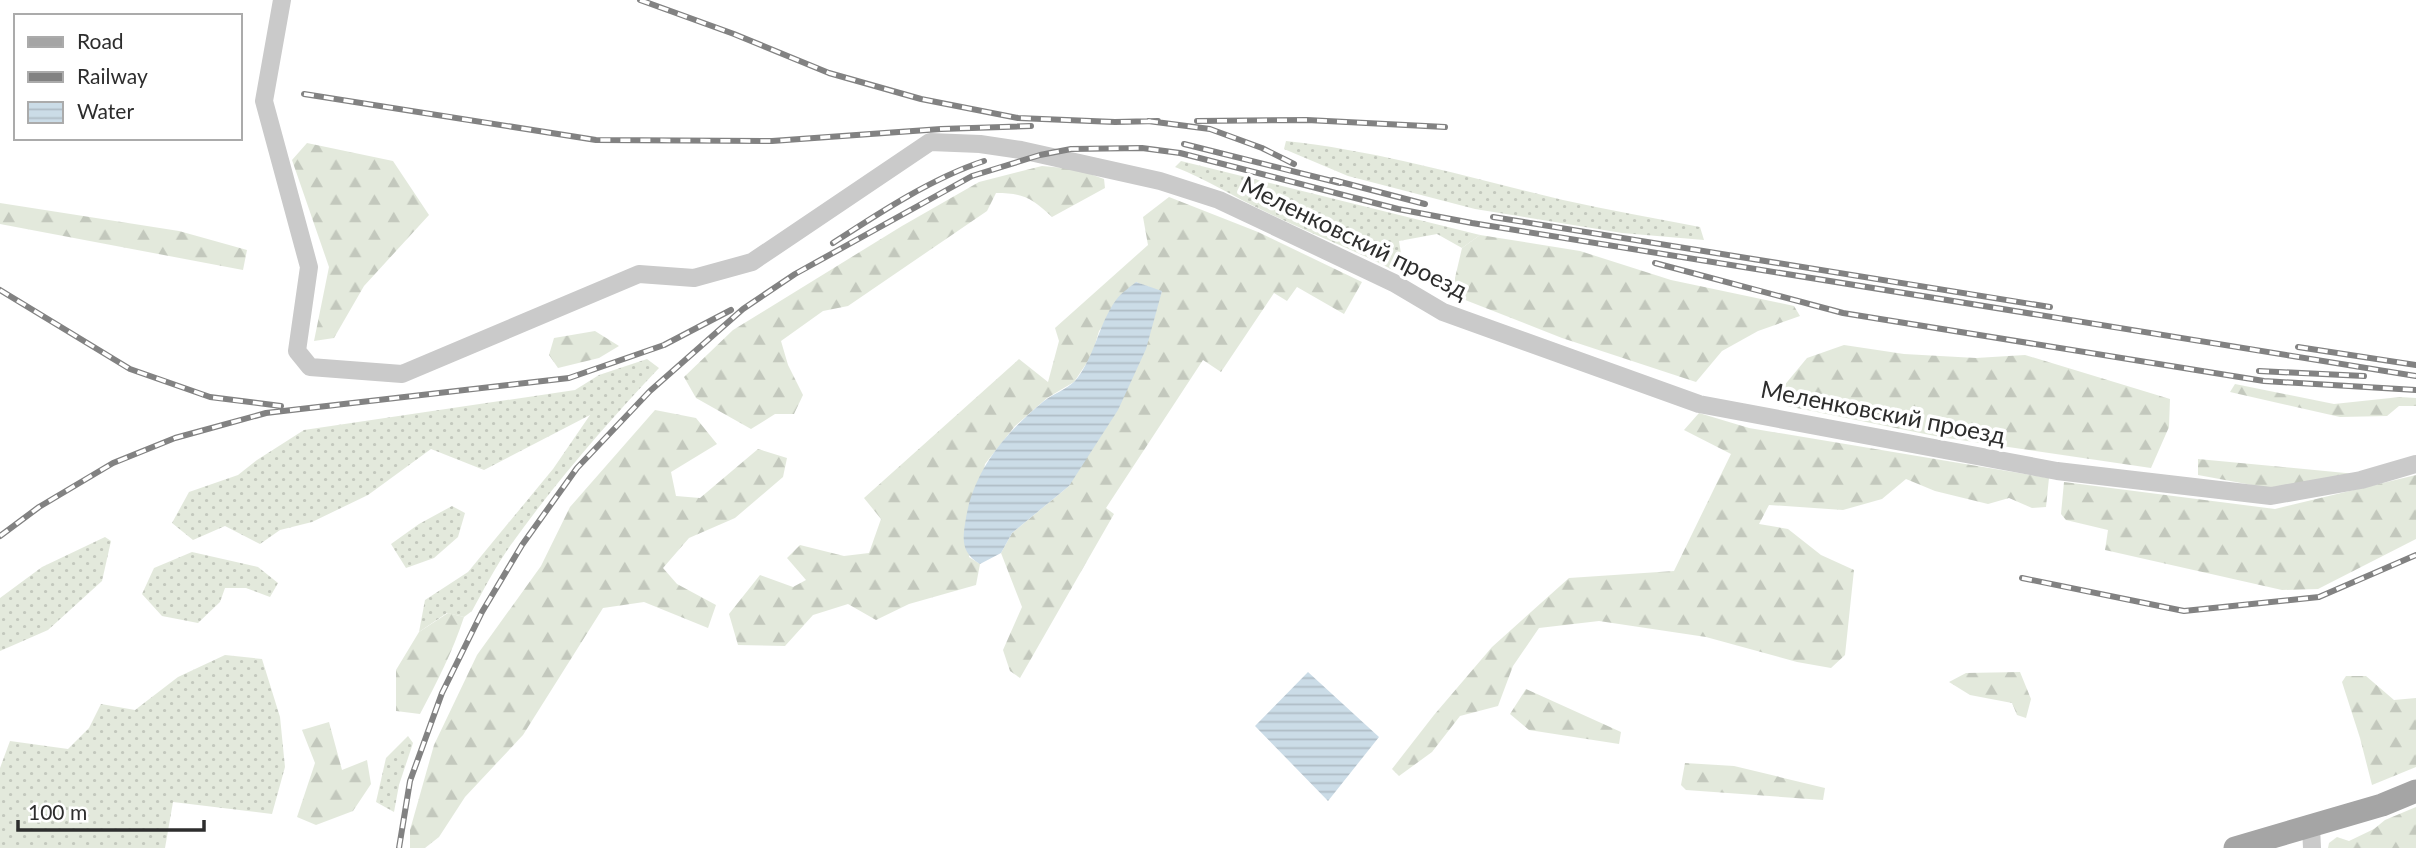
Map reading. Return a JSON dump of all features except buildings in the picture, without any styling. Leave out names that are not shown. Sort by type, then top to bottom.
[{"type":"main road","points":[[2235,848],[2312,838],[2416,791]]},
{"type":"street","name":"Меленковский проезд","points":[[282,0],[264,101],[309,267],[298,351],[310,367],[402,374],[639,274],[694,278],[752,262],[930,142],[979,144],[1021,150],[1160,181],[1219,200],[1394,283],[1443,312],[1699,404],[2057,471],[2271,496],[2361,480],[2416,464]]},
{"type":"green space","points":[[1286,141],[1391,158],[1563,200],[1700,227],[1704,240],[1622,233],[1475,209],[1348,176],[1284,149]]},
{"type":"green space","points":[[307,143],[393,161],[429,215],[364,286],[334,338],[314,341],[329,267],[292,160]]},
{"type":"green space","points":[[1181,161],[1480,235],[1462,248],[1437,234],[1399,241],[1402,260],[1393,270],[1280,219],[1175,167]]},
{"type":"green space","points":[[1042,166],[1076,169],[1104,179],[1105,188],[1052,217],[1027,198],[996,193],[987,211],[848,306],[823,311],[781,341],[788,365],[803,395],[794,414],[775,414],[751,429],[696,398],[684,377],[733,330],[979,182]]},
{"type":"green space","points":[[1169,197],[1258,232],[1362,282],[1344,314],[1297,287],[1287,301],[1274,293],[1221,372],[1203,360],[1106,508],[1114,514],[1020,678],[1010,671],[1003,650],[1022,607],[1001,553],[1012,533],[1069,486],[1162,292],[1136,282],[1099,331],[1092,355],[1074,382],[1047,398],[1015,426],[985,464],[969,557],[980,564],[976,585],[909,604],[876,620],[848,604],[813,615],[785,646],[738,645],[729,614],[760,575],[793,587],[806,580],[787,558],[800,545],[844,556],[869,553],[881,519],[864,498],[1019,359],[1048,382],[1059,341],[1055,328],[1148,245],[1143,217]]},
{"type":"green space","points":[[0,203],[179,231],[247,250],[243,270],[0,224]]},
{"type":"green space","points":[[1480,235],[1580,251],[1671,280],[1794,306],[1800,316],[1758,331],[1722,351],[1696,382],[1562,338],[1455,296],[1455,278],[1462,248]]},
{"type":"green space","points":[[595,331],[619,346],[599,358],[558,368],[549,355],[554,338]]},
{"type":"green space","points":[[1844,345],[1904,354],[1976,358],[2025,355],[2170,399],[2169,427],[2151,468],[1940,437],[1787,406],[1783,387],[1807,358]]},
{"type":"green space","points":[[647,359],[659,368],[600,432],[545,499],[505,554],[472,611],[464,617],[447,613],[419,632],[425,600],[468,572],[553,469],[590,415],[484,470],[431,449],[368,495],[312,522],[280,530],[260,544],[225,526],[193,540],[172,523],[189,492],[238,475],[304,430],[575,390],[599,375]]},
{"type":"green space","points":[[2235,384],[2334,404],[2400,397],[2416,398],[2416,406],[2399,406],[2387,416],[2340,417],[2230,392]]},
{"type":"green space","points":[[655,410],[696,418],[717,444],[671,472],[676,496],[700,498],[758,449],[787,458],[783,477],[735,518],[689,538],[663,568],[677,584],[716,605],[708,628],[644,602],[603,608],[523,735],[465,797],[439,837],[425,848],[410,848],[410,830],[434,745],[477,655],[541,566],[570,507]]},
{"type":"green space","points":[[1699,413],[1749,428],[2049,478],[2046,507],[2032,508],[2009,498],[1988,504],[1935,491],[1906,479],[1882,499],[1843,510],[1769,505],[1759,524],[1788,529],[1821,555],[1854,570],[1845,655],[1831,668],[1797,662],[1706,637],[1599,621],[1539,628],[1513,666],[1498,706],[1460,716],[1432,752],[1399,776],[1392,769],[1492,647],[1569,578],[1674,571],[1731,454],[1684,430]]},
{"type":"green space","points":[[2198,459],[2356,474],[2268,488],[2198,475]]},
{"type":"green space","points":[[2416,475],[2416,539],[2318,589],[2282,590],[2105,550],[2108,530],[2066,520],[2061,514],[2064,482],[2275,509]]},
{"type":"green space","points":[[452,506],[465,513],[458,537],[434,558],[406,568],[391,544],[419,524]]},
{"type":"green space","points":[[105,537],[111,541],[102,581],[48,630],[0,651],[0,598],[42,567]]},
{"type":"green space","points":[[192,552],[258,567],[278,583],[270,597],[246,588],[225,588],[220,602],[198,623],[162,616],[142,594],[154,568]]},
{"type":"green space","points":[[448,613],[464,617],[450,654],[420,714],[396,711],[396,670],[419,632]]},
{"type":"green space","points":[[225,655],[262,659],[280,717],[285,767],[272,814],[173,802],[165,848],[0,848],[0,768],[10,741],[68,749],[89,728],[101,704],[135,710],[178,677]]},
{"type":"green space","points":[[2020,672],[2031,699],[2026,718],[2017,715],[2012,703],[1970,695],[1949,682],[1966,673]]},
{"type":"green space","points":[[2346,676],[2366,676],[2394,700],[2416,698],[2416,767],[2372,785],[2342,682]]},
{"type":"green space","points":[[1526,689],[1621,732],[1619,744],[1529,730],[1510,714]]},
{"type":"green space","points":[[329,722],[342,770],[367,760],[371,784],[353,811],[316,825],[297,817],[315,763],[302,730]]},
{"type":"green space","points":[[408,736],[413,743],[399,785],[394,812],[376,802],[386,758]]},
{"type":"green space","points":[[1685,763],[1734,766],[1825,788],[1823,800],[1686,790],[1681,785]]},
{"type":"green space","points":[[2416,807],[2416,848],[2328,848],[2329,843],[2337,837],[2349,841],[2374,829],[2385,820]]},
{"type":"water","points":[[1136,282],[1162,291],[1146,349],[1118,410],[1069,486],[1012,533],[1001,553],[980,564],[967,552],[964,536],[969,505],[983,471],[1003,441],[1029,414],[1075,381],[1082,372],[1116,300]]},
{"type":"water","points":[[1308,672],[1379,737],[1328,801],[1255,726]]},
{"type":"railway","points":[[640,0],[734,34],[829,73],[921,99],[1018,118],[1158,121]]},
{"type":"railway","points":[[304,94],[596,140],[772,141],[941,129],[1031,126]]},
{"type":"railway","points":[[1197,121],[1307,120],[1445,127]]},
{"type":"railway","points":[[1148,121],[1210,129],[1262,148],[1294,164]]},
{"type":"railway","points":[[1184,144],[1340,183]]},
{"type":"railway","points":[[399,848],[410,781],[442,693],[482,612],[522,545],[577,468],[650,391],[743,309],[795,274],[972,176],[1040,155],[1071,149],[1142,148],[1180,153],[1398,209],[1472,223],[2416,376]]},
{"type":"railway","points":[[833,243],[887,208],[945,177],[984,161]]},
{"type":"railway","points":[[1333,180],[1425,204]]},
{"type":"railway","points":[[1493,217],[2050,307]]},
{"type":"railway","points":[[1655,263],[1843,313],[2264,381],[2416,390]]},
{"type":"railway","points":[[0,290],[130,369],[210,397],[281,406]]},
{"type":"railway","points":[[0,536],[39,507],[113,463],[175,438],[266,413],[569,378],[664,345],[731,310]]},
{"type":"railway","points":[[2298,347],[2416,365]]},
{"type":"railway","points":[[2259,371],[2364,376]]},
{"type":"railway","points":[[2022,578],[2184,611],[2319,597],[2416,555]]}]
